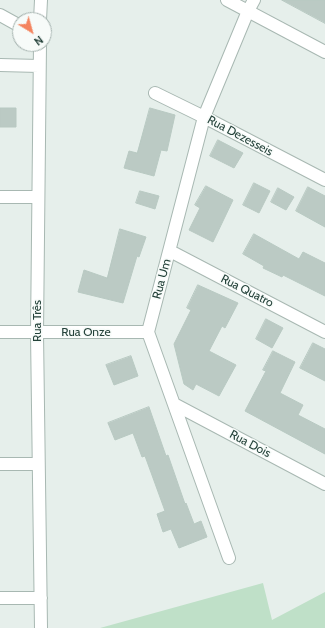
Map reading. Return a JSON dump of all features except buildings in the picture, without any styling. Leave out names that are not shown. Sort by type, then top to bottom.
[{"type":"street","points":[[40,12],[41,0]]},
{"type":"street","points":[[228,0],[325,52]]},
{"type":"street","name":"Rua Um","points":[[148,332],[204,117],[254,0]]},
{"type":"street","points":[[0,15],[12,22]]},
{"type":"street","name":"Rua Três","points":[[40,52],[37,333],[41,628]]},
{"type":"street","points":[[0,66],[40,66]]},
{"type":"street","name":"Rua Dezesseis","points":[[155,93],[325,180]]},
{"type":"street","points":[[0,197],[38,197]]},
{"type":"street","name":"Rua Quatro","points":[[170,251],[325,332]]},
{"type":"street","name":"Rua Onze","points":[[0,332],[148,332]]},
{"type":"street","points":[[148,332],[229,558]]},
{"type":"street","name":"Rua Dois","points":[[174,404],[325,484]]},
{"type":"street","points":[[0,464],[38,464]]},
{"type":"street","points":[[0,598],[41,598]]},
{"type":"green space","points":[[263,583],[272,620],[325,592],[325,628],[100,628]]}]
